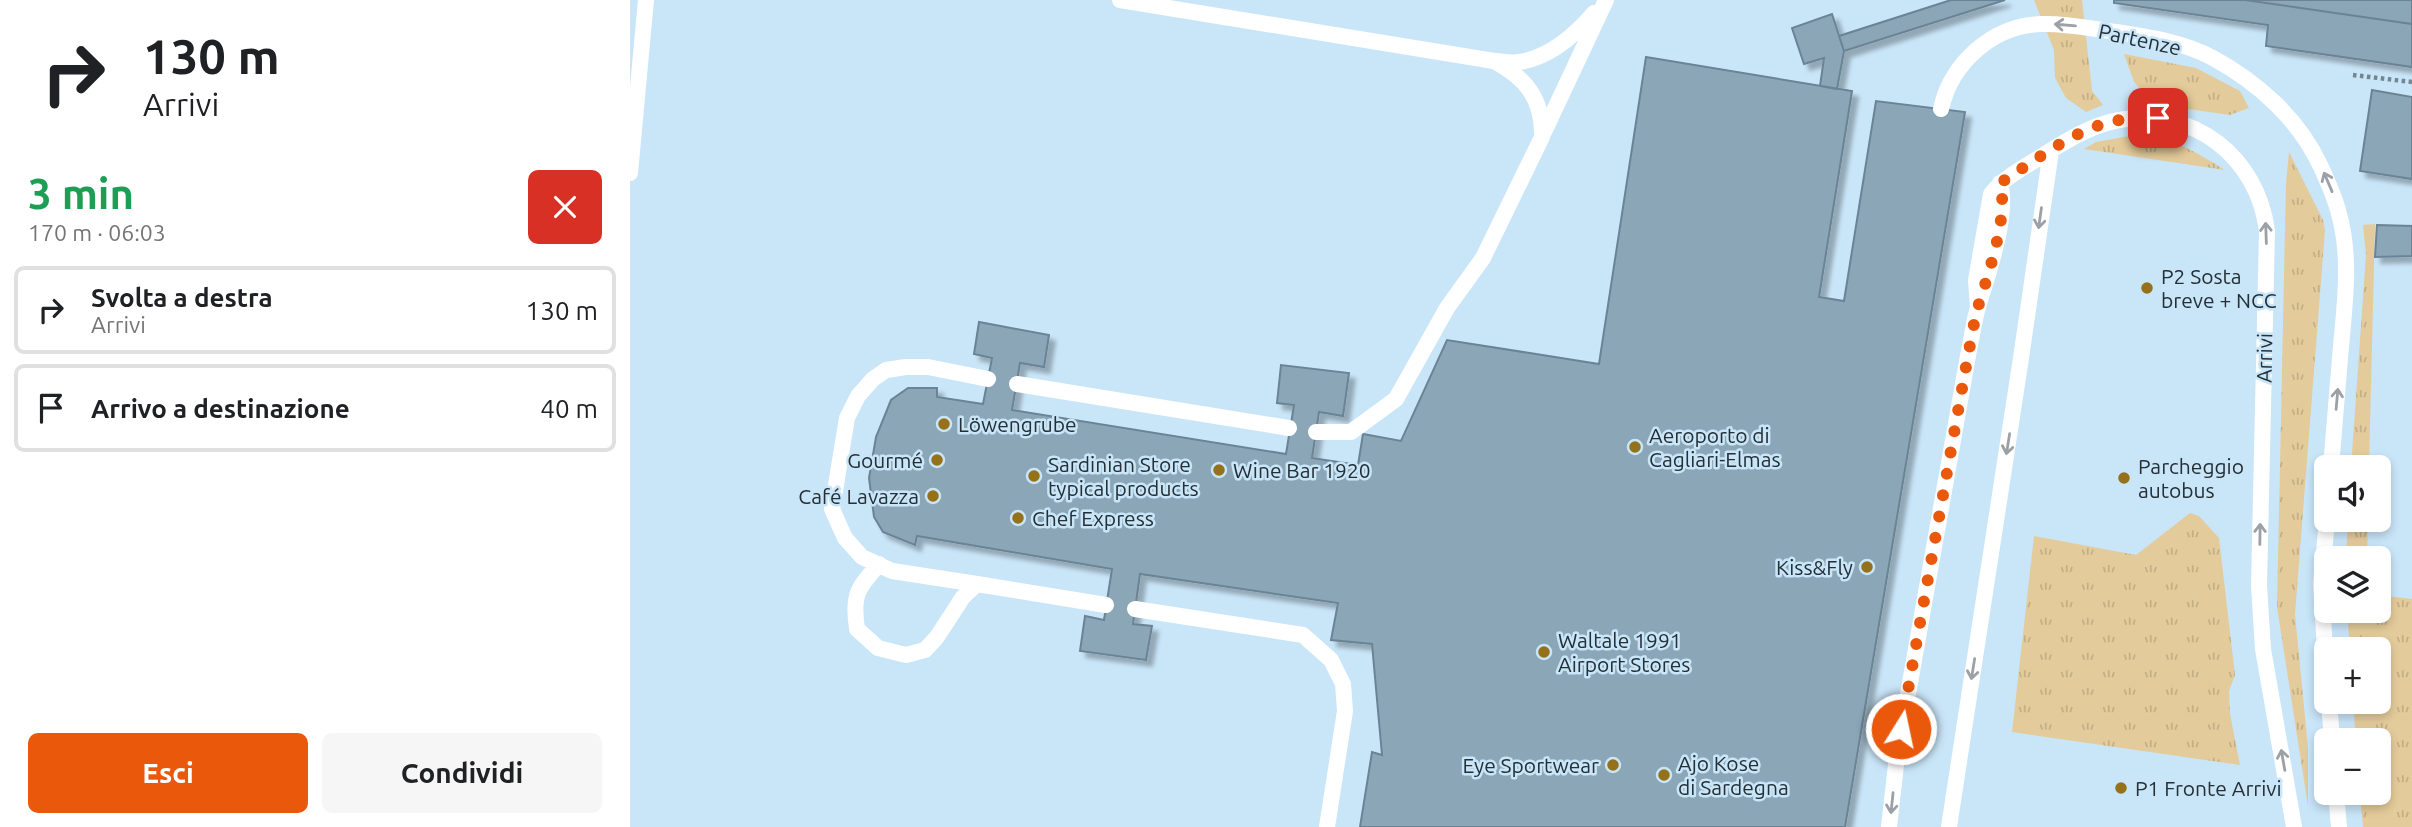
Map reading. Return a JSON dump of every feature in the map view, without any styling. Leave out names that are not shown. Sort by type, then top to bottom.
[{"type":"lane","points":[[630,173],[646,0]]},
{"type":"lane","points":[[1120,0],[1518,63],[1550,51],[1583,26],[1606,0]]},
{"type":"lane","points":[[1316,432],[1351,432],[1396,398],[1447,309],[1483,258],[1606,0]]},
{"type":"lane","name":"Partenze","points":[[1941,110],[1945,91],[1965,61],[1994,37],[2017,28],[2039,24],[2063,24],[2161,40],[2210,56],[2263,91],[2302,134],[2319,161],[2340,215],[2345,248],[2346,296],[2332,455]]},
{"type":"lane","points":[[1494,61],[1524,81],[1536,101],[1542,119],[1542,137]]},
{"type":"lane","name":"Arrivi","points":[[1889,827],[1897,756],[1978,307],[1976,280],[1991,194],[2000,183],[2094,128],[2120,120],[2158,118],[2201,131],[2230,153],[2246,171],[2264,208],[2267,245],[2259,585],[2263,649],[2294,827]]},
{"type":"lane","points":[[1948,827],[2051,151]]},
{"type":"lane","points":[[988,379],[928,367],[886,370],[873,379],[858,396],[847,418],[832,509],[845,538],[862,557],[892,571],[1106,605]]},
{"type":"lane","points":[[1017,384],[1289,428]]},
{"type":"lane","points":[[2324,637],[2321,584],[2326,532]]},
{"type":"lane","points":[[878,564],[859,587],[854,609],[857,629],[878,648],[906,655],[925,650],[937,637],[963,597],[977,584]]},
{"type":"lane","points":[[1135,609],[1303,635],[1331,660],[1343,684],[1345,711],[1327,827]]},
{"type":"lane","points":[[2337,805],[2339,827]]},
{"type":"path","points":[[2353,75],[2412,82]]},
{"type":"green space","points":[[2034,0],[2082,0],[2092,91],[2103,105],[2086,112],[2066,98],[2055,78],[2054,50]]},
{"type":"green space","points":[[2124,54],[2196,68],[2240,91],[2249,108],[2230,115],[2167,106],[2149,99],[2134,82]]},
{"type":"green space","points":[[2135,135],[2171,142],[2193,151],[2225,170],[2084,149],[2096,142]]},
{"type":"green space","points":[[2289,152],[2323,220],[2325,230],[2295,614],[2308,748],[2308,806],[2277,607],[2286,183]]},
{"type":"green space","points":[[2375,224],[2369,455],[2352,455],[2366,255],[2363,225]]},
{"type":"green space","points":[[2190,513],[2199,516],[2219,538],[2235,675],[2229,691],[2230,714],[2240,765],[2012,732],[2034,536],[2136,555]]},
{"type":"green space","points":[[2347,532],[2368,532],[2367,546],[2347,546]]},
{"type":"green space","points":[[2391,597],[2412,599],[2412,827],[2363,827],[2361,805],[2391,805],[2391,728],[2355,728],[2354,714],[2391,714],[2391,637],[2349,637],[2348,623],[2391,623]]},
{"type":"building","points":[[1951,0],[2005,0],[1844,51],[1839,36]]},
{"type":"building","points":[[2114,0],[2245,0],[2412,24],[2412,67],[2266,46],[2268,25],[2114,3]]},
{"type":"building","points":[[2245,0],[2412,0],[2412,24]]},
{"type":"building","points":[[1832,14],[1844,51],[1837,89],[1820,86],[1824,58],[1804,64],[1792,28]]},
{"type":"building","name":"Aeroporto di Cagliari-Elmas","points":[[1646,57],[1852,91],[1819,297],[1844,301],[1876,101],[1965,112],[1845,827],[1360,827],[1372,752],[1382,755],[1372,644],[1331,640],[1338,603],[1140,574],[1133,624],[1152,626],[1146,660],[1080,651],[1085,616],[1104,620],[1112,569],[917,536],[915,545],[883,532],[874,517],[869,478],[876,437],[891,400],[908,388],[937,388],[937,397],[983,404],[992,358],[974,354],[979,322],[1049,335],[1044,367],[1020,363],[1012,410],[1286,454],[1294,405],[1277,403],[1281,365],[1349,373],[1343,416],[1319,412],[1312,458],[1358,465],[1363,434],[1401,441],[1447,340],[1599,364]]},
{"type":"building","points":[[2372,90],[2412,97],[2412,179],[2360,171]]},
{"type":"building","points":[[2377,225],[2412,226],[2412,256],[2375,257]]},
{"type":"place","name":"P2 Sosta breve + NCC","points":[[2147,288]]},
{"type":"place","name":"Löwengrube","points":[[944,424]]},
{"type":"place","name":"Aeroporto di Cagliari-Elmas","points":[[1635,447]]},
{"type":"place","name":"Gourmé","points":[[937,460]]},
{"type":"place","name":"Wine Bar 1920","points":[[1219,470]]},
{"type":"place","name":"Sardinian Store typical products","points":[[1034,476]]},
{"type":"place","name":"Parcheggio autobus","points":[[2124,478]]},
{"type":"place","name":"Café Lavazza","points":[[933,496]]},
{"type":"place","name":"Chef Express","points":[[1018,518]]},
{"type":"place","name":"Kiss&Fly","points":[[1867,567]]},
{"type":"place","name":"Waltale 1991 Airport Stores","points":[[1544,652]]},
{"type":"place","name":"Eye Sportwear","points":[[1613,765]]},
{"type":"place","name":"Ajo Kose di Sardegna","points":[[1664,775]]},
{"type":"place","name":"P1 Fronte Arrivi","points":[[2121,788]]},
{"type":"route","points":[[1901,729],[1969,350],[1978,307],[1988,280],[2004,197],[2000,183],[2071,139],[2094,128],[2120,120],[2158,118]]}]
